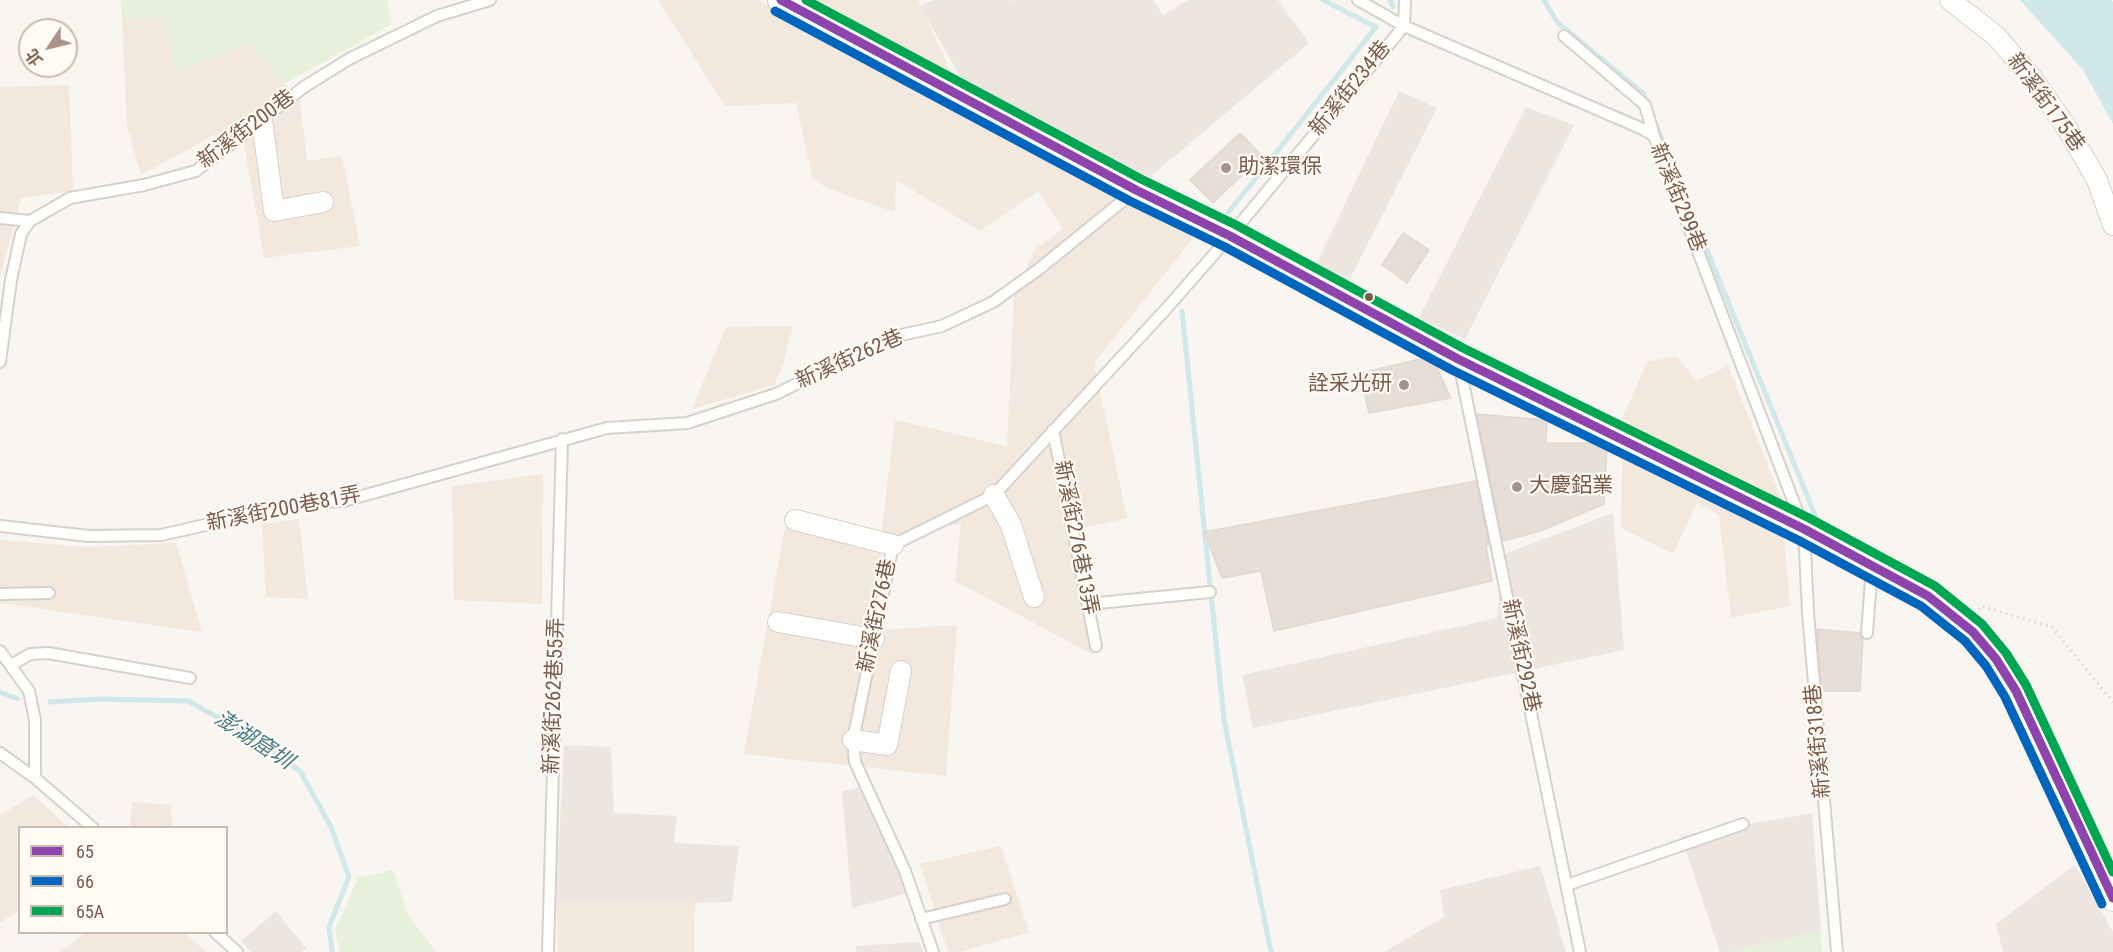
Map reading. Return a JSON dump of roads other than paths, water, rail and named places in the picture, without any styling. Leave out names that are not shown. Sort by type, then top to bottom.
[{"type":"street","points":[[781,0],[1136,190],[1230,236],[1458,359],[1804,529],[1928,596],[1973,632],[1996,659],[2016,691],[2113,898]]},
{"type":"street","name":"新溪街175巷","points":[[1950,0],[1996,36],[2040,89],[2067,128],[2097,180],[2113,225]]},
{"type":"street","points":[[262,120],[274,211],[323,202]]},
{"type":"street","points":[[994,495],[1011,525],[1034,597]]},
{"type":"street","points":[[795,520],[893,545]]},
{"type":"street","points":[[778,622],[874,639]]},
{"type":"street","points":[[853,740],[887,745],[901,671]]},
{"type":"lane","name":"新溪街200巷","points":[[30,221],[70,198],[144,185],[196,171],[304,87],[349,59],[437,16],[490,0]]},
{"type":"lane","name":"新溪街299巷","points":[[1358,0],[1404,26],[1645,130],[1654,136],[1804,529]]},
{"type":"lane","points":[[1404,26],[1405,0]]},
{"type":"lane","name":"新溪街234巷","points":[[1230,236],[1404,26]]},
{"type":"lane","points":[[1564,36],[1645,105],[1654,136]]},
{"type":"lane","name":"新溪街262巷","points":[[562,439],[607,428],[687,423],[776,394],[892,337],[942,326],[993,302],[1039,269],[1136,190]]},
{"type":"lane","points":[[0,218],[30,221],[21,234],[11,280],[0,356]]},
{"type":"lane","name":"新溪街276巷","points":[[933,952],[905,872],[855,762],[853,740],[893,545],[994,495],[1166,309],[1230,236]]},
{"type":"lane","name":"新溪街292巷","points":[[1458,359],[1580,952]]},
{"type":"lane","name":"新溪街276巷13弄","points":[[1053,430],[1096,646]]},
{"type":"lane","name":"新溪街200巷81弄","points":[[0,526],[88,536],[161,535],[302,503],[344,501],[562,439]]},
{"type":"lane","name":"新溪街262巷55弄","points":[[548,952],[562,439]]},
{"type":"lane","name":"新溪街318巷","points":[[1804,529],[1808,613],[1837,952]]},
{"type":"lane","points":[[1867,633],[1872,566]]},
{"type":"lane","points":[[1088,604],[1210,592]]},
{"type":"lane","points":[[0,594],[49,593]]},
{"type":"lane","points":[[0,651],[29,691],[35,720],[35,778]]},
{"type":"lane","points":[[12,665],[30,654],[48,653],[190,678]]},
{"type":"lane","points":[[0,753],[35,778],[91,826]]},
{"type":"lane","points":[[1567,885],[1743,824]]},
{"type":"lane","points":[[921,919],[1005,898]]},
{"type":"lane","points":[[216,934],[237,952]]},
{"type":"water","points":[[2020,0],[2111,0],[2113,2],[2113,124],[2083,70]]},
{"type":"waterway","points":[[1228,213],[1376,27],[1323,0]]},
{"type":"waterway","points":[[1390,0],[1393,7]]},
{"type":"waterway","points":[[1544,0],[1557,22],[1644,94],[1647,103]]},
{"type":"waterway","points":[[1654,120],[1815,515]]},
{"type":"waterway","points":[[1182,311],[1224,720],[1271,952]]},
{"type":"waterway","name":"澎湖窟圳","points":[[0,692],[18,699]]},
{"type":"waterway","name":"澎湖窟圳","points":[[50,702],[99,699],[188,701],[248,734],[300,771],[331,827],[349,877],[329,927],[332,952]]},
{"type":"place","name":"助潔環保","points":[[1226,168]]},
{"type":"place","name":"詮采光研","points":[[1404,385]]},
{"type":"place","name":"大慶鋁業","points":[[1517,487]]}]
